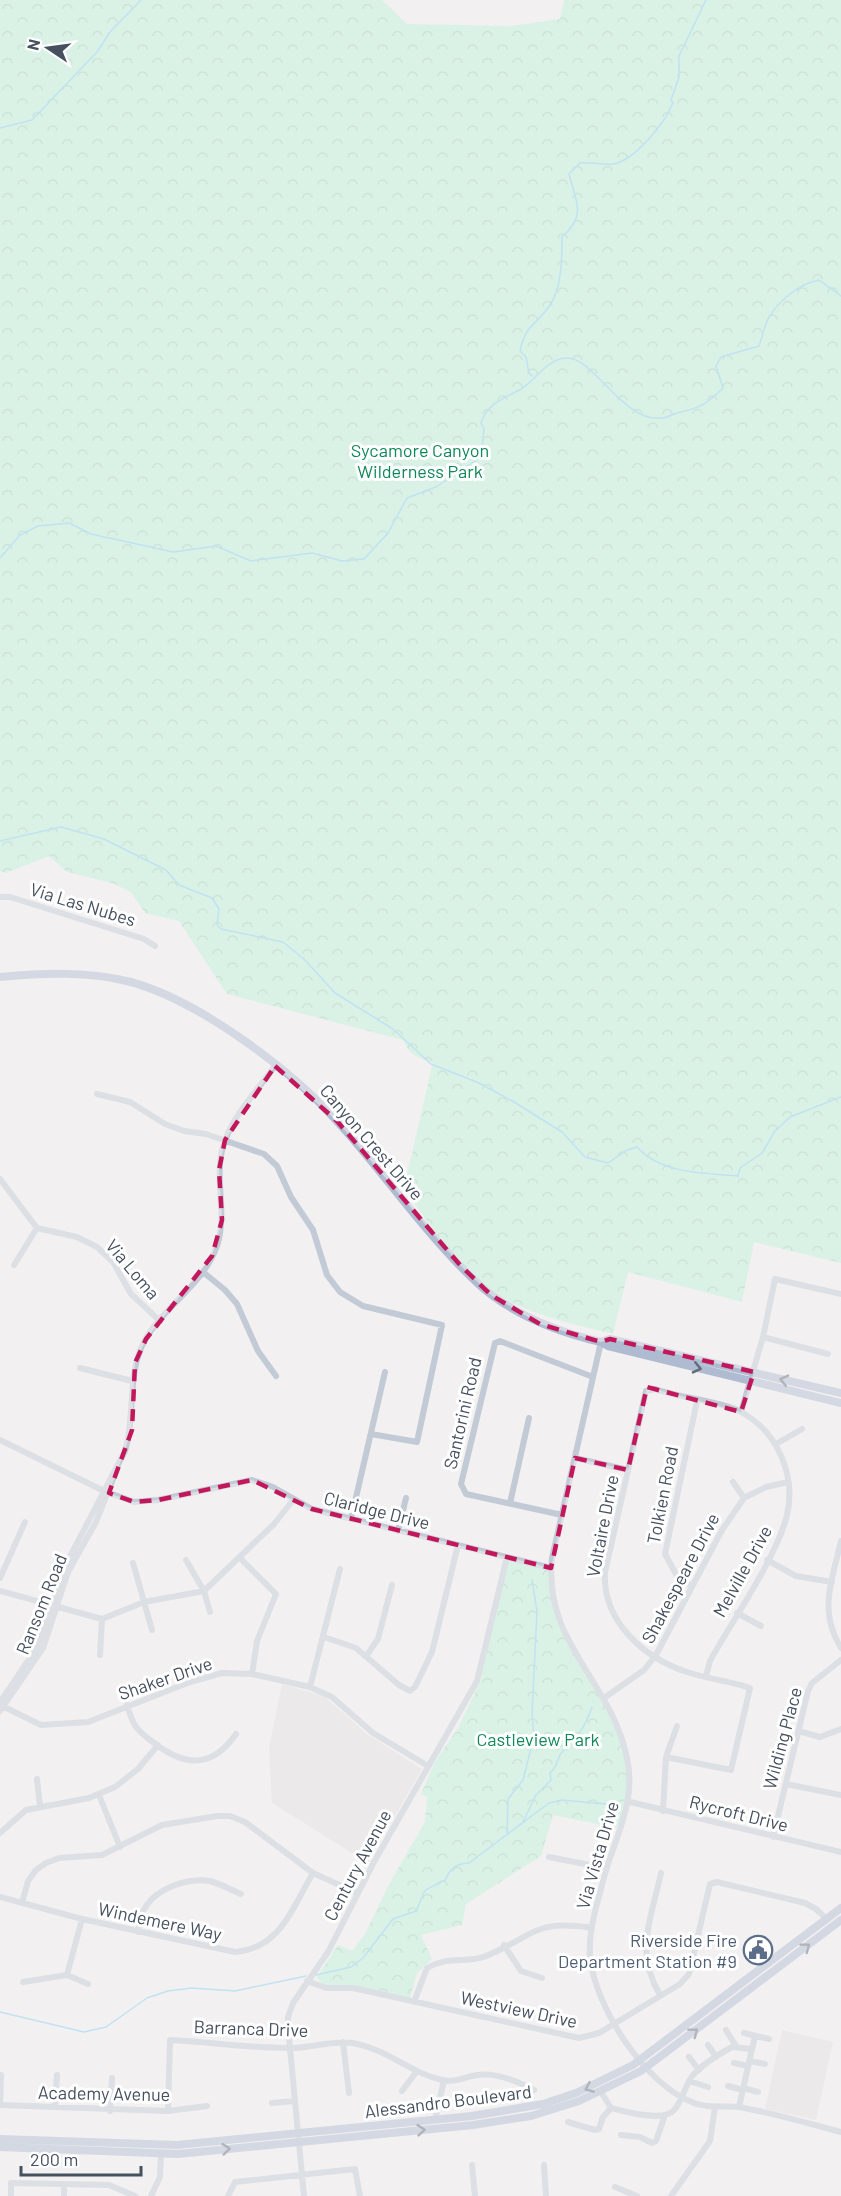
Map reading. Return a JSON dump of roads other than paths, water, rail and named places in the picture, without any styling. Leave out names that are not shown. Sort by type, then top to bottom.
[{"type":"main road","name":"Canyon Crest Drive","points":[[0,977],[77,974],[130,982],[177,1000],[202,1015],[304,1087],[337,1120],[435,1239],[491,1295],[540,1324],[608,1346],[841,1393]]},
{"type":"main road","name":"Canyon Crest Drive","points":[[753,1377],[841,1403]]},
{"type":"main road","name":"Alessandro Boulevard","points":[[0,2147],[161,2155],[501,2113],[543,2104],[612,2077],[640,2060],[841,1908]]},
{"type":"main road","name":"Alessandro Boulevard","points":[[0,2139],[160,2146],[503,2122],[561,2108],[601,2092],[647,2067],[841,1920]]},
{"type":"street","name":"Via Las Nubes","points":[[0,897],[10,897],[111,928],[144,939],[155,946]]},
{"type":"street","name":"Ransom Road","points":[[1,1706],[37,1660],[63,1570],[116,1471],[132,1430],[132,1381],[135,1363],[146,1339],[203,1272],[215,1250],[221,1226],[220,1166],[225,1140],[234,1121],[274,1066]]},
{"type":"street","points":[[97,1094],[130,1102],[165,1124],[184,1131],[225,1140],[259,1151],[277,1166],[291,1197],[315,1233],[327,1275],[343,1294],[363,1306],[442,1325],[417,1443],[371,1434]]},
{"type":"street","points":[[0,1179],[37,1228],[14,1264]]},
{"type":"street","name":"Via Loma","points":[[37,1228],[77,1237],[98,1246],[113,1262],[131,1294],[160,1321]]},
{"type":"street","points":[[203,1272],[225,1290],[237,1304],[260,1354],[276,1376]]},
{"type":"street","points":[[741,1412],[764,1337],[775,1278],[841,1294]]},
{"type":"street","points":[[764,1337],[828,1354]]},
{"type":"street","name":"Santorini Road","points":[[510,1503],[466,1494],[461,1484],[495,1343],[500,1341],[509,1344],[593,1377]]},
{"type":"street","name":"Via Vista Drive","points":[[601,1342],[551,1568],[552,1602],[558,1622],[616,1720],[628,1760],[630,1802],[606,1868],[592,1928],[590,1954],[594,1980],[615,2024],[640,2060],[682,2096],[695,2103],[715,2107],[739,2107],[841,2132]]},
{"type":"street","points":[[80,1368],[132,1381]]},
{"type":"street","points":[[351,1519],[385,1372]]},
{"type":"street","name":"Melville Drive","points":[[646,1391],[655,1389],[741,1412],[763,1428],[776,1444],[788,1482],[790,1494],[787,1516],[767,1560],[710,1661],[706,1676]]},
{"type":"street","name":"Voltaire Drive","points":[[646,1391],[604,1585],[607,1602],[630,1639],[673,1666],[750,1688],[731,1770],[666,1757]]},
{"type":"street","name":"Tolkien Road","points":[[691,1586],[677,1576],[665,1554],[697,1401]]},
{"type":"street","points":[[529,1418],[510,1503],[562,1515]]},
{"type":"street","points":[[776,1444],[802,1429]]},
{"type":"street","name":"Claridge Drive","points":[[0,1440],[106,1492],[134,1502],[158,1500],[252,1480],[273,1487],[312,1509],[551,1568]]},
{"type":"street","points":[[575,1458],[628,1470]]},
{"type":"street","points":[[733,1482],[744,1498],[766,1487],[788,1482]]},
{"type":"street","points":[[398,1531],[406,1498]]},
{"type":"street","name":"Shakespeare Drive","points":[[603,1698],[644,1670],[656,1655],[691,1586],[744,1498]]},
{"type":"street","points":[[0,1591],[102,1619],[144,1602],[204,1591],[240,1558],[294,1499]]},
{"type":"street","points":[[0,1578],[26,1522]]},
{"type":"street","points":[[841,1541],[832,1582],[828,1617],[831,1632],[841,1648]]},
{"type":"street","points":[[324,1636],[346,1642],[366,1655],[399,1685],[410,1691],[415,1687],[432,1652],[458,1545]]},
{"type":"street","name":"Century Avenue","points":[[304,2196],[288,2017],[307,1981],[328,1952],[357,1893],[477,1681],[507,1557]]},
{"type":"street","points":[[240,1558],[276,1594],[257,1641],[252,1674]]},
{"type":"street","points":[[186,1560],[204,1591],[210,1612]]},
{"type":"street","points":[[767,1560],[796,1576],[832,1582]]},
{"type":"street","points":[[133,1563],[152,1630]]},
{"type":"street","points":[[310,1686],[340,1569]]},
{"type":"street","points":[[366,1655],[378,1639],[392,1585]]},
{"type":"street","points":[[737,1613],[761,1626]]},
{"type":"street","points":[[100,1655],[102,1619]]},
{"type":"street","name":"Wilding Place","points":[[773,1837],[812,1683],[841,1660]]},
{"type":"street","name":"Shaker Drive","points":[[1,1706],[41,1725],[88,1722],[190,1682],[222,1673],[252,1674],[310,1686],[332,1697],[373,1733],[428,1766]]},
{"type":"street","points":[[127,1706],[135,1727],[158,1745],[182,1759],[207,1759],[227,1747],[236,1734]]},
{"type":"street","points":[[663,1811],[666,1757],[677,1726]]},
{"type":"street","points":[[798,1731],[820,1737],[841,1729]]},
{"type":"street","points":[[2,1828],[26,1810],[99,1795],[128,1778],[158,1745]]},
{"type":"street","points":[[37,1779],[40,1806]]},
{"type":"street","points":[[786,1784],[841,1795]]},
{"type":"street","points":[[99,1795],[120,1847]]},
{"type":"street","name":"Rycroft Drive","points":[[630,1802],[841,1852]]},
{"type":"street","points":[[22,1903],[28,1881],[36,1870],[46,1863],[59,1858],[102,1854],[162,1825],[217,1816],[230,1816],[245,1822],[313,1873],[357,1893]]},
{"type":"street","points":[[549,1857],[606,1868]]},
{"type":"street","name":"Windemere Way","points":[[0,1897],[82,1919],[216,1950],[235,1952],[257,1948],[278,1932],[313,1873]]},
{"type":"street","points":[[660,1995],[649,1976],[644,1958],[662,1874]]},
{"type":"street","points":[[138,1932],[142,1913],[152,1899],[164,1890],[202,1880],[213,1882],[241,1894]]},
{"type":"street","name":"Westview Drive","points":[[307,1981],[326,1988],[353,1988],[568,2038],[590,2036],[615,2024],[680,1984],[689,1974],[710,1884],[717,1882],[805,1903],[827,1919]]},
{"type":"street","points":[[68,1975],[82,1919]]},
{"type":"street","points":[[414,2002],[427,1968],[441,1960],[484,1957],[545,1926],[563,1924],[592,1928]]},
{"type":"street","points":[[504,1945],[521,1971],[542,1978]]},
{"type":"street","points":[[23,1982],[68,1975],[88,1984]]},
{"type":"street","points":[[726,2030],[735,2046]]},
{"type":"street","points":[[744,2033],[769,2039]]},
{"type":"street","points":[[739,2107],[755,2036]]},
{"type":"street","name":"Barranca Drive","points":[[168,2111],[170,2040],[290,2048],[344,2042],[381,2050],[417,2071],[444,2080],[459,2081],[487,2075],[519,2082],[534,2090]]},
{"type":"street","points":[[344,2042],[349,2093]]},
{"type":"street","points":[[708,2045],[717,2057]]},
{"type":"street","points":[[601,2092],[612,2108],[629,2113],[665,2115],[674,2111],[689,2081],[699,2070],[735,2046],[752,2049]]},
{"type":"street","points":[[689,2057],[699,2070]]},
{"type":"street","points":[[734,2063],[765,2064]]},
{"type":"street","points":[[402,2091],[417,2071]]},
{"type":"street","points":[[0,2105],[1,2074]]},
{"type":"street","points":[[55,2108],[57,2074]]},
{"type":"street","points":[[110,2110],[112,2078]]},
{"type":"street","points":[[435,2120],[444,2080]]},
{"type":"street","points":[[689,2081],[708,2087]]},
{"type":"street","points":[[728,2086],[758,2092]]},
{"type":"street","points":[[272,2103],[295,2101]]},
{"type":"street","name":"Academy Avenue","points":[[0,2105],[168,2111],[207,2106]]},
{"type":"street","points":[[670,2196],[710,2141],[715,2107]]},
{"type":"street","points":[[568,2122],[595,2130],[599,2129],[603,2117],[612,2108]]},
{"type":"street","points":[[621,2135],[640,2137],[652,2143],[656,2141],[665,2115]]},
{"type":"street","points":[[152,2196],[160,2177],[161,2155]]},
{"type":"street","points":[[472,2165],[475,2196]]},
{"type":"street","points":[[544,2165],[546,2196]]},
{"type":"street","points":[[228,2196],[234,2182],[355,2169],[360,2196]]},
{"type":"street","points":[[10,2196],[11,2183],[109,2186],[135,2196]]},
{"type":"street","points":[[64,2184],[64,2196]]},
{"type":"street","points":[[615,2187],[637,2196]]},
{"type":"waterway","points":[[0,128],[32,120],[97,52],[110,32],[141,0]]},
{"type":"waterway","points":[[532,376],[529,373],[526,357],[520,351],[528,330],[545,312],[557,290],[562,237],[575,222],[578,208],[569,174],[580,163],[613,164],[621,161],[639,149],[656,130],[673,103],[671,100],[679,77],[679,56],[706,0]]},
{"type":"waterway","points":[[0,558],[20,535],[38,526],[69,523],[91,534],[173,552],[216,546],[251,561],[312,553],[342,561],[364,559],[388,533],[407,498],[436,487],[481,457],[484,429],[481,423],[484,416],[497,402],[521,389],[553,362],[566,358],[577,360],[635,411],[648,417],[663,418],[699,407],[723,388],[716,366],[721,357],[759,346],[772,313],[797,289],[819,280],[841,296]]},
{"type":"waterway","points":[[0,841],[61,827],[104,839],[166,870],[179,885],[212,898],[219,909],[217,925],[221,929],[283,942],[305,960],[335,993],[393,1029],[431,1064],[479,1083],[514,1102],[562,1132],[585,1157],[608,1163],[627,1150],[637,1147],[647,1156],[671,1167],[697,1173],[738,1176],[740,1168],[762,1153],[775,1131],[790,1117],[841,1097]]},
{"type":"waterway","points":[[507,1835],[508,1799],[523,1780],[534,1736],[532,1713],[537,1611],[532,1580]]},
{"type":"waterway","points":[[523,1822],[536,1795],[551,1780],[550,1773],[560,1755],[580,1732],[592,1707]]},
{"type":"waterway","points":[[316,1975],[351,1967],[363,1958],[393,1919],[416,1911],[427,1889],[445,1880],[454,1867],[469,1863],[549,1803],[562,1800],[618,1805]]},
{"type":"waterway","points":[[0,2012],[84,2032],[106,2027],[147,1998],[168,1991],[192,1988],[235,1991],[306,1976]]},
{"type":"place","name":"Riverside Fire Department Station #9","points":[[758,1950]]},
{"type":"park label","name":"Sycamore Canyon Wilderness Park","points":[[420,460]]},
{"type":"park label","name":"Castleview Park","points":[[538,1739]]}]
